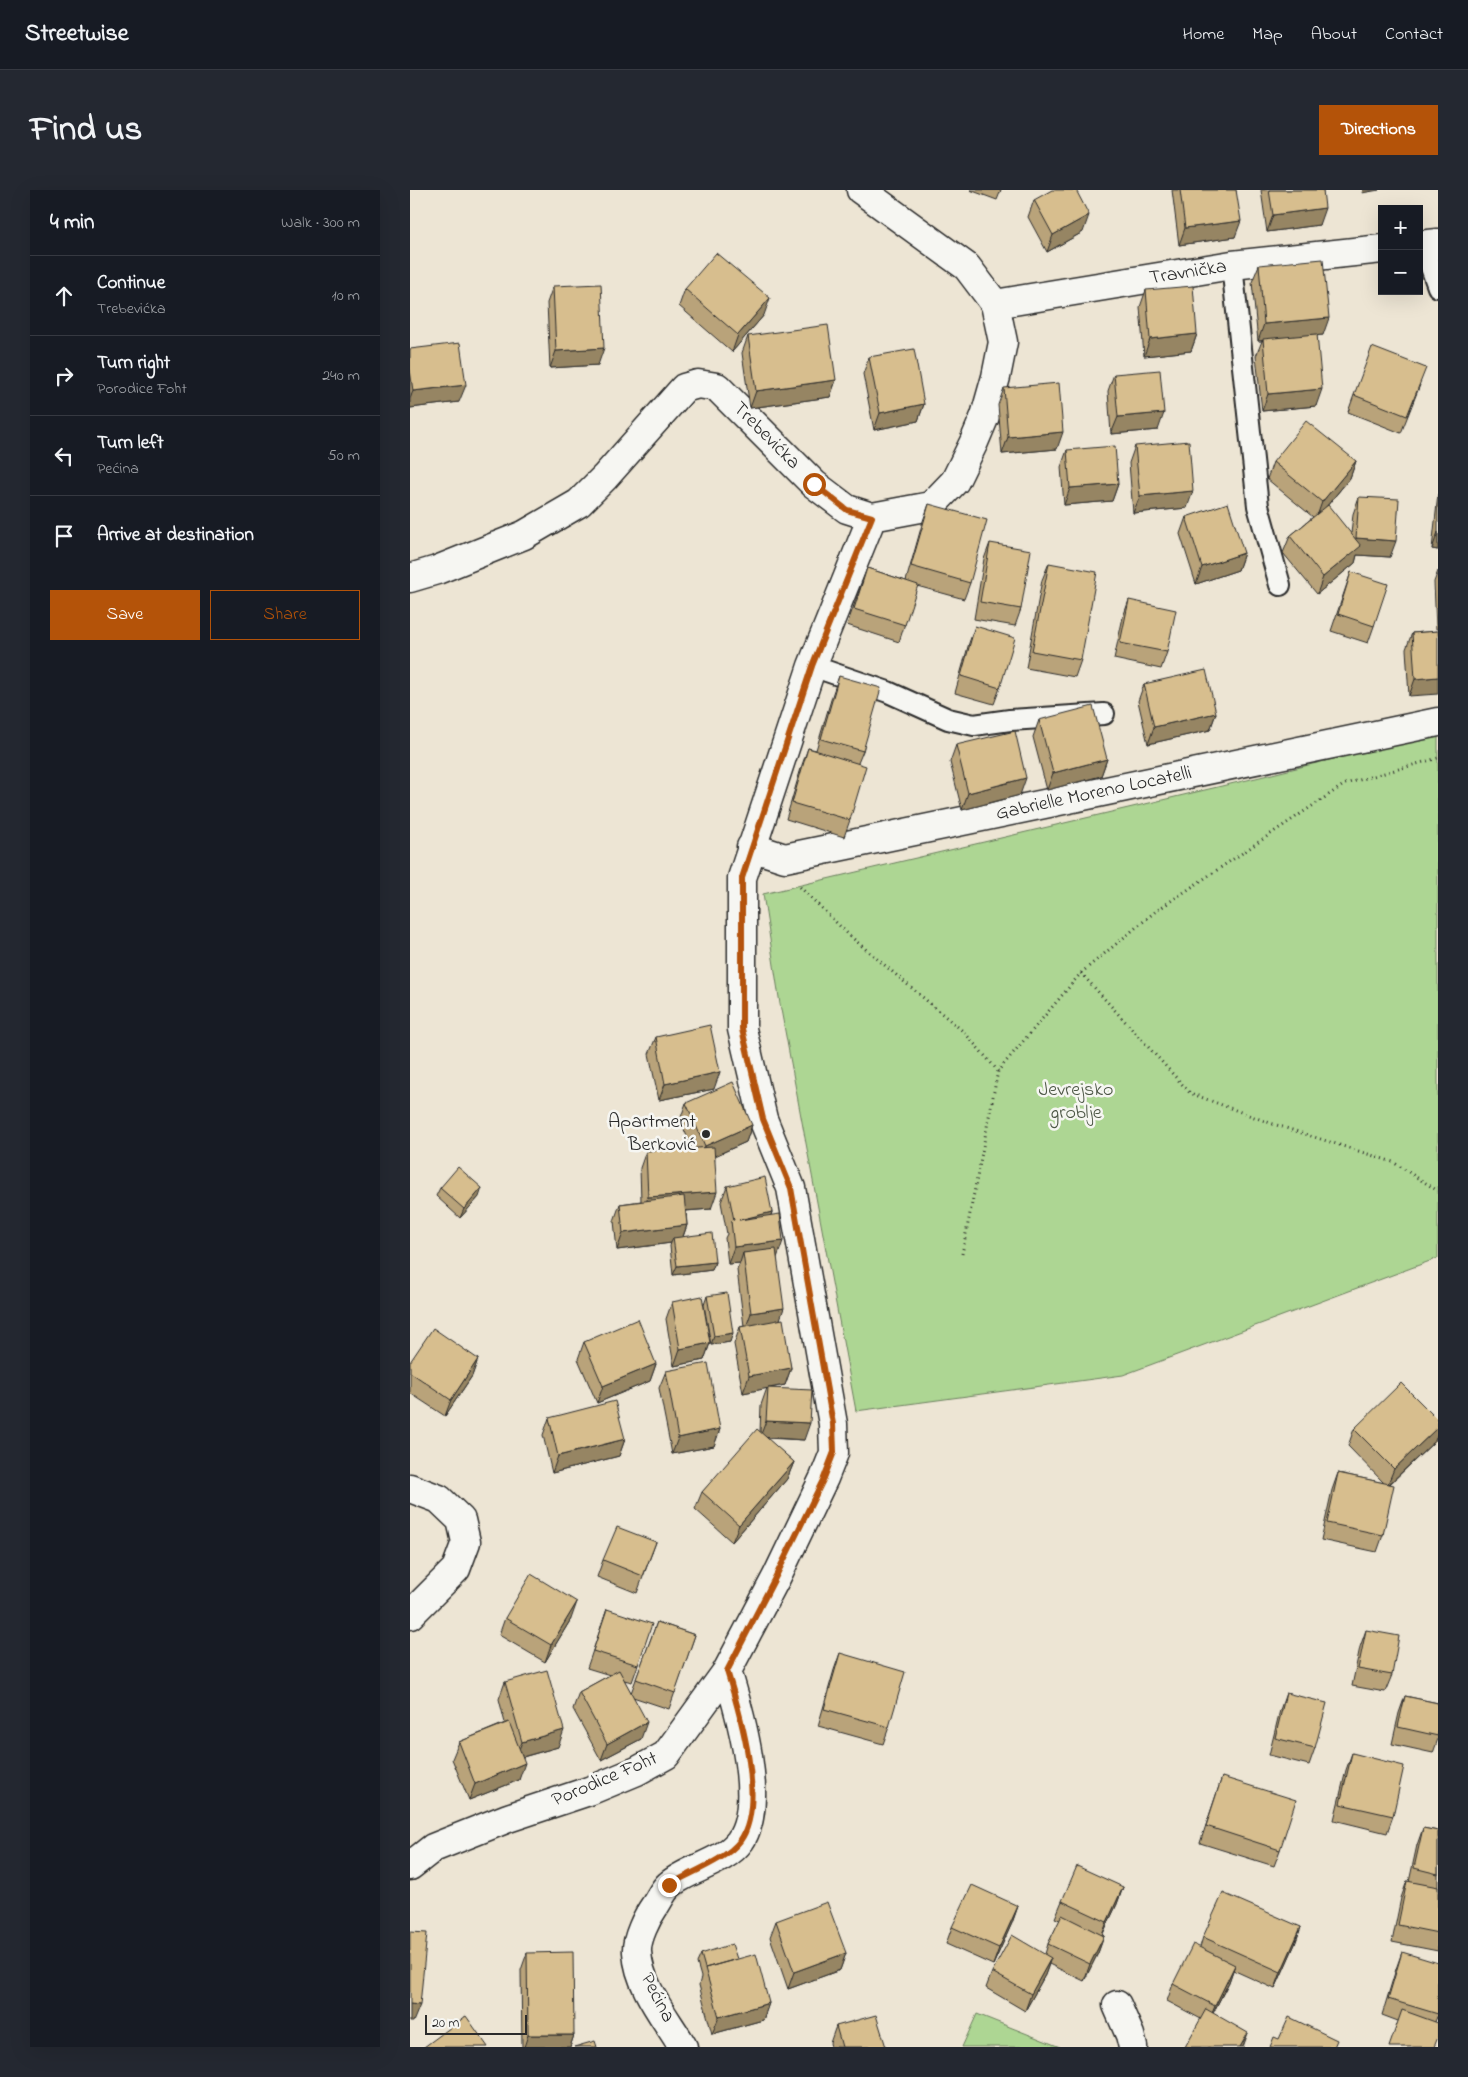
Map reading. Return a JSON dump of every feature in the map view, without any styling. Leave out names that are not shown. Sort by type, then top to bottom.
[{"type":"street","name":"Trebevićka","points":[[410,578],[437,570],[524,535],[579,502],[605,477],[684,388],[698,384],[717,387],[814,484],[847,510],[872,517],[931,506],[955,481],[985,416],[1003,342],[995,304],[967,267],[861,190]]},
{"type":"street","name":"Travnička","points":[[995,304],[1232,265],[1378,249]]},
{"type":"street","name":"Porodice Foht","points":[[410,1866],[434,1848],[508,1818],[588,1791],[637,1771],[666,1755],[727,1671],[781,1568],[824,1478],[834,1452],[833,1424],[791,1188],[763,1119],[742,1029],[742,878],[762,851],[812,666],[872,517]]},
{"type":"street","name":"Gabrielle Moreno Locatelli","points":[[762,851],[785,858],[1438,722]]},
{"type":"street","points":[[410,1488],[439,1499],[461,1520],[466,1542],[456,1569],[410,1615]]},
{"type":"street","name":"Pećina","points":[[683,2047],[644,1982],[636,1951],[645,1920],[669,1885],[728,1853],[740,1841],[751,1812],[748,1759],[740,1712],[727,1671]]},
{"type":"street","points":[[1117,2005],[1133,2047]]},
{"type":"lane","points":[[1427,244],[1438,287]]},
{"type":"lane","points":[[1232,265],[1258,506],[1280,585]]},
{"type":"lane","points":[[812,666],[888,692],[948,719],[974,725],[1010,720],[1104,714]]},
{"type":"path","points":[[962,1254],[998,1071],[1081,973],[1156,911],[1345,784],[1438,758]]},
{"type":"path","points":[[762,851],[850,936],[965,1033],[998,1071]]},
{"type":"path","points":[[1081,973],[1190,1093],[1270,1123],[1393,1162],[1438,1191]]},
{"type":"green space","name":"Jevrejsko groblje","points":[[1438,733],[1438,1258],[1123,1375],[856,1411],[780,1004],[763,894],[1260,777]]},
{"type":"green space","points":[[977,2014],[1060,2047],[962,2047]]},
{"type":"building","points":[[1052,190],[1076,190],[1089,215],[1053,235],[1034,200]]},
{"type":"building","points":[[1180,190],[1236,190],[1241,221],[1185,228]]},
{"type":"building","points":[[1269,190],[1323,190],[1325,208],[1273,215]]},
{"type":"building","points":[[716,253],[770,298],[738,335],[685,289]]},
{"type":"building","points":[[1323,259],[1329,318],[1264,324],[1259,265]]},
{"type":"building","points":[[601,284],[604,348],[556,351],[553,286]]},
{"type":"building","points":[[1193,286],[1197,334],[1150,339],[1146,290]]},
{"type":"building","points":[[828,325],[836,380],[756,391],[748,336]]},
{"type":"building","points":[[1317,334],[1322,389],[1268,394],[1263,339]]},
{"type":"building","points":[[460,343],[466,385],[413,391],[410,349]]},
{"type":"building","points":[[1372,347],[1426,368],[1407,416],[1354,395]]},
{"type":"building","points":[[914,349],[924,404],[880,413],[869,357]]},
{"type":"building","points":[[1160,370],[1164,413],[1118,417],[1114,374]]},
{"type":"building","points":[[1059,383],[1063,432],[1008,437],[1004,388]]},
{"type":"building","points":[[1306,421],[1356,461],[1322,502],[1273,462]]},
{"type":"building","points":[[1189,441],[1193,491],[1140,496],[1135,446]]},
{"type":"building","points":[[1115,446],[1118,484],[1070,488],[1067,450]]},
{"type":"building","points":[[1359,497],[1399,499],[1396,541],[1356,538]]},
{"type":"building","points":[[1228,503],[1244,553],[1202,567],[1186,517]]},
{"type":"building","points":[[929,504],[987,520],[970,583],[911,566]]},
{"type":"building","points":[[1328,505],[1361,546],[1323,577],[1290,536]]},
{"type":"building","points":[[990,543],[1031,550],[1021,609],[980,602]]},
{"type":"building","points":[[1049,563],[1097,572],[1081,660],[1032,651]]},
{"type":"building","points":[[867,568],[918,585],[905,625],[854,609]]},
{"type":"building","points":[[1351,572],[1388,584],[1374,626],[1338,614]]},
{"type":"building","points":[[1129,600],[1176,610],[1167,652],[1120,643]]},
{"type":"building","points":[[975,626],[1015,638],[1000,688],[961,676]]},
{"type":"building","points":[[1438,631],[1438,677],[1415,679],[1412,633]]},
{"type":"building","points":[[1206,670],[1216,713],[1154,727],[1144,684]]},
{"type":"building","points":[[839,676],[881,688],[863,751],[821,739]]},
{"type":"building","points":[[1093,706],[1107,759],[1053,773],[1039,720]]},
{"type":"building","points":[[1015,731],[1026,778],[968,793],[956,745]]},
{"type":"building","points":[[808,748],[866,766],[850,820],[792,803]]},
{"type":"building","points":[[710,1025],[720,1072],[665,1084],[656,1037]]},
{"type":"building","points":[[733,1082],[752,1125],[705,1146],[686,1103]]},
{"type":"building","points":[[714,1147],[717,1192],[648,1197],[646,1151]]},
{"type":"building","points":[[458,1167],[482,1188],[464,1209],[440,1188]]},
{"type":"building","points":[[765,1177],[772,1212],[739,1220],[780,1214],[783,1241],[734,1247],[731,1221],[734,1220],[727,1186]]},
{"type":"building","points":[[684,1196],[687,1225],[623,1233],[620,1204]]},
{"type":"building","points":[[712,1233],[715,1262],[677,1266],[673,1238]]},
{"type":"building","points":[[776,1249],[784,1308],[751,1313],[743,1253]]},
{"type":"building","points":[[727,1293],[733,1333],[714,1336],[707,1296]]},
{"type":"building","points":[[702,1296],[710,1343],[680,1349],[672,1302]]},
{"type":"building","points":[[638,1319],[656,1364],[603,1386],[584,1342]]},
{"type":"building","points":[[783,1319],[791,1368],[749,1376],[740,1327]]},
{"type":"building","points":[[433,1328],[478,1359],[451,1400],[410,1372],[410,1362]]},
{"type":"building","points":[[708,1363],[720,1429],[678,1438],[666,1371]]},
{"type":"building","points":[[1401,1383],[1438,1420],[1438,1427],[1394,1469],[1354,1429]]},
{"type":"building","points":[[768,1388],[812,1390],[810,1423],[766,1421]]},
{"type":"building","points":[[615,1401],[625,1439],[558,1456],[549,1418]]},
{"type":"building","points":[[757,1429],[794,1462],[739,1525],[702,1492]]},
{"type":"building","points":[[1338,1473],[1394,1485],[1383,1535],[1327,1523]]},
{"type":"building","points":[[617,1527],[656,1542],[643,1576],[603,1560]]},
{"type":"building","points":[[531,1574],[577,1602],[551,1645],[505,1618]]},
{"type":"building","points":[[607,1609],[652,1624],[638,1665],[593,1651]]},
{"type":"building","points":[[657,1622],[695,1635],[675,1693],[636,1679]]},
{"type":"building","points":[[1366,1630],[1399,1636],[1392,1675],[1358,1669]]},
{"type":"building","points":[[840,1653],[905,1672],[889,1727],[824,1709]]},
{"type":"building","points":[[547,1670],[564,1730],[522,1742],[505,1682]]},
{"type":"building","points":[[619,1670],[647,1722],[607,1744],[579,1692]]},
{"type":"building","points":[[1286,1693],[1327,1703],[1315,1748],[1275,1738]]},
{"type":"building","points":[[1405,1696],[1438,1703],[1438,1736],[1398,1727]]},
{"type":"building","points":[[509,1722],[525,1763],[475,1784],[459,1742]]},
{"type":"building","points":[[1352,1753],[1404,1766],[1393,1816],[1340,1804]]},
{"type":"building","points":[[1222,1777],[1296,1800],[1280,1850],[1206,1826]]},
{"type":"building","points":[[1423,1828],[1438,1831],[1438,1874],[1414,1868]]},
{"type":"building","points":[[1077,1866],[1123,1887],[1107,1922],[1062,1901]]},
{"type":"building","points":[[1407,1881],[1438,1887],[1438,1933],[1398,1925]]},
{"type":"building","points":[[972,1885],[1018,1906],[999,1948],[952,1927]]},
{"type":"building","points":[[1223,1893],[1301,1927],[1281,1972],[1203,1937]]},
{"type":"building","points":[[827,1902],[846,1953],[794,1972],[776,1921]]},
{"type":"building","points":[[1062,1915],[1104,1936],[1090,1964],[1048,1944]]},
{"type":"building","points":[[410,1932],[427,1933],[420,2005],[410,2004]]},
{"type":"building","points":[[1012,1935],[1051,1958],[1031,1994],[992,1972]]},
{"type":"building","points":[[732,1944],[737,1959],[705,1968],[701,1954]]},
{"type":"building","points":[[1193,1944],[1235,1965],[1215,2006],[1173,1984]]},
{"type":"building","points":[[573,1952],[574,2035],[528,2035],[527,1953]]},
{"type":"building","points":[[1402,1952],[1438,1963],[1438,2014],[1388,1999]]},
{"type":"building","points":[[756,1954],[769,2003],[719,2017],[705,1968]]},
{"type":"building","points":[[1206,2009],[1248,2033],[1240,2047],[1185,2047]]},
{"type":"building","points":[[1402,2010],[1438,2023],[1438,2037],[1434,2047],[1389,2047]]},
{"type":"building","points":[[876,2015],[886,2047],[842,2047],[836,2026]]},
{"type":"building","points":[[466,2016],[488,2047],[424,2047]]},
{"type":"building","points":[[1289,2017],[1337,2040],[1334,2047],[1270,2047],[1274,2037],[1279,2039]]},
{"type":"building","points":[[595,2041],[597,2047],[574,2047]]},
{"type":"place","name":"Apartment Berković","points":[[706,1134]]},
{"type":"route","points":[[669,1885],[728,1853],[740,1841],[751,1812],[748,1759],[740,1712],[727,1671],[824,1478],[834,1452],[833,1424],[791,1188],[763,1119],[742,1029],[742,878],[812,666],[872,517],[847,510],[814,484]]}]
